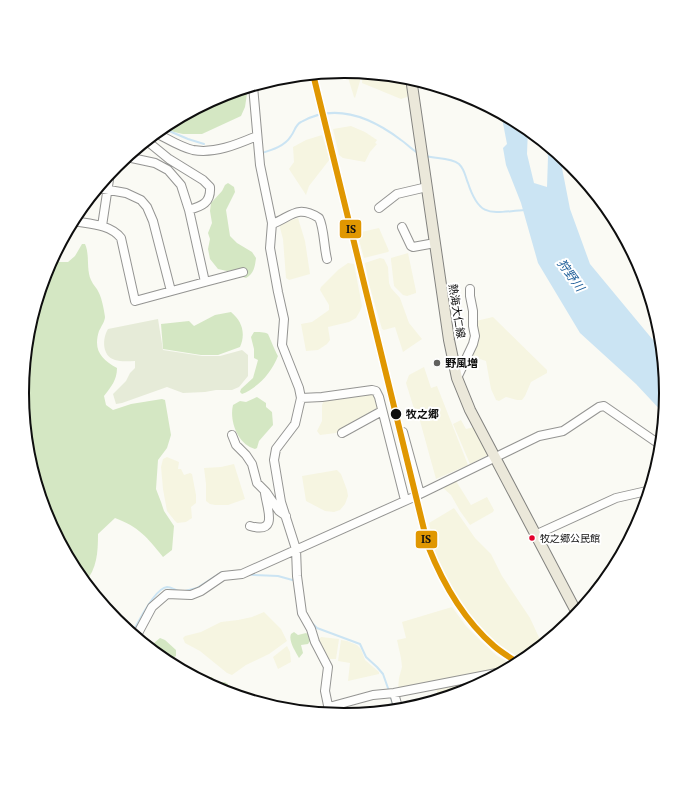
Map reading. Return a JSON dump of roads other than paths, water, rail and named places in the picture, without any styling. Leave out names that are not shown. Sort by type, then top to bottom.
[{"type":"main road","name":"熱海大仁線","points":[[413,86],[449,340],[458,378],[470,410],[534,535],[575,610]]},
{"type":"street","points":[[253,92],[260,164],[272,224],[270,248],[284,319],[282,345],[299,388],[301,398],[294,424],[276,449],[274,456],[281,502],[296,549],[302,613],[328,667],[325,691],[329,708]]},
{"type":"street","points":[[162,136],[193,150],[206,151],[235,145],[257,136]]},
{"type":"street","points":[[150,144],[169,159],[203,180],[210,187],[207,201],[203,205],[189,210]]},
{"type":"street","points":[[133,159],[155,163],[168,170],[181,185],[189,210],[205,282]]},
{"type":"street","points":[[102,226],[109,183]]},
{"type":"street","points":[[379,208],[397,194],[427,187]]},
{"type":"street","points":[[104,189],[126,193],[141,200],[147,207],[154,221],[171,291]]},
{"type":"street","points":[[272,224],[290,214],[304,211],[319,218],[322,223],[324,250],[327,259]]},
{"type":"street","points":[[79,222],[110,228],[116,232],[120,238],[135,301],[243,272]]},
{"type":"street","points":[[402,227],[411,246],[413,247],[435,243]]},
{"type":"street","points":[[458,378],[475,336],[470,289]]},
{"type":"street","points":[[301,398],[322,397],[372,390],[376,391],[405,500]]},
{"type":"street","points":[[138,633],[152,607],[163,596],[170,594],[185,595],[196,593],[220,578],[242,574],[420,494],[539,436],[563,431],[594,410],[604,406],[656,441]]},
{"type":"street","points":[[342,433],[382,411]]},
{"type":"street","points":[[403,432],[420,494]]},
{"type":"street","points":[[232,435],[236,445],[246,455],[252,464],[257,483],[265,491],[279,511],[287,517]]},
{"type":"street","points":[[250,526],[262,527],[266,526],[270,522],[265,491]]},
{"type":"street","points":[[534,535],[616,498],[644,491]]},
{"type":"street","points":[[336,709],[373,695],[391,694],[488,674]]},
{"type":"street","points":[[391,694],[396,705]]},
{"type":"water","name":"狩野川","points":[[502,120],[528,136],[527,154],[534,183],[547,187],[547,151],[562,165],[570,209],[590,264],[656,342],[659,373],[659,409],[636,384],[580,333],[538,263],[521,203],[506,165],[503,148],[507,144]]},
{"type":"waterway","points":[[262,153],[282,145],[301,122],[314,116],[327,113],[340,113],[366,119],[390,132],[418,153]]},
{"type":"waterway","points":[[169,131],[204,144]]},
{"type":"waterway","points":[[426,156],[447,159],[459,164],[464,171],[477,203],[483,208],[496,212],[525,210]]},
{"type":"waterway","points":[[185,591],[197,588],[222,572]]},
{"type":"waterway","points":[[249,574],[278,576],[296,581]]},
{"type":"waterway","points":[[134,630],[157,593],[167,587],[179,591]]},
{"type":"waterway","points":[[311,622],[317,628],[360,644],[366,657],[383,674],[389,691]]},
{"type":"waterway","points":[[390,695],[393,705]]},
{"type":"place","name":"野風増","points":[[437,363]]},
{"type":"place","name":"牧之郷","points":[[396,414]]},
{"type":"place","name":"牧之郷公民館","points":[[532,538]]}]
